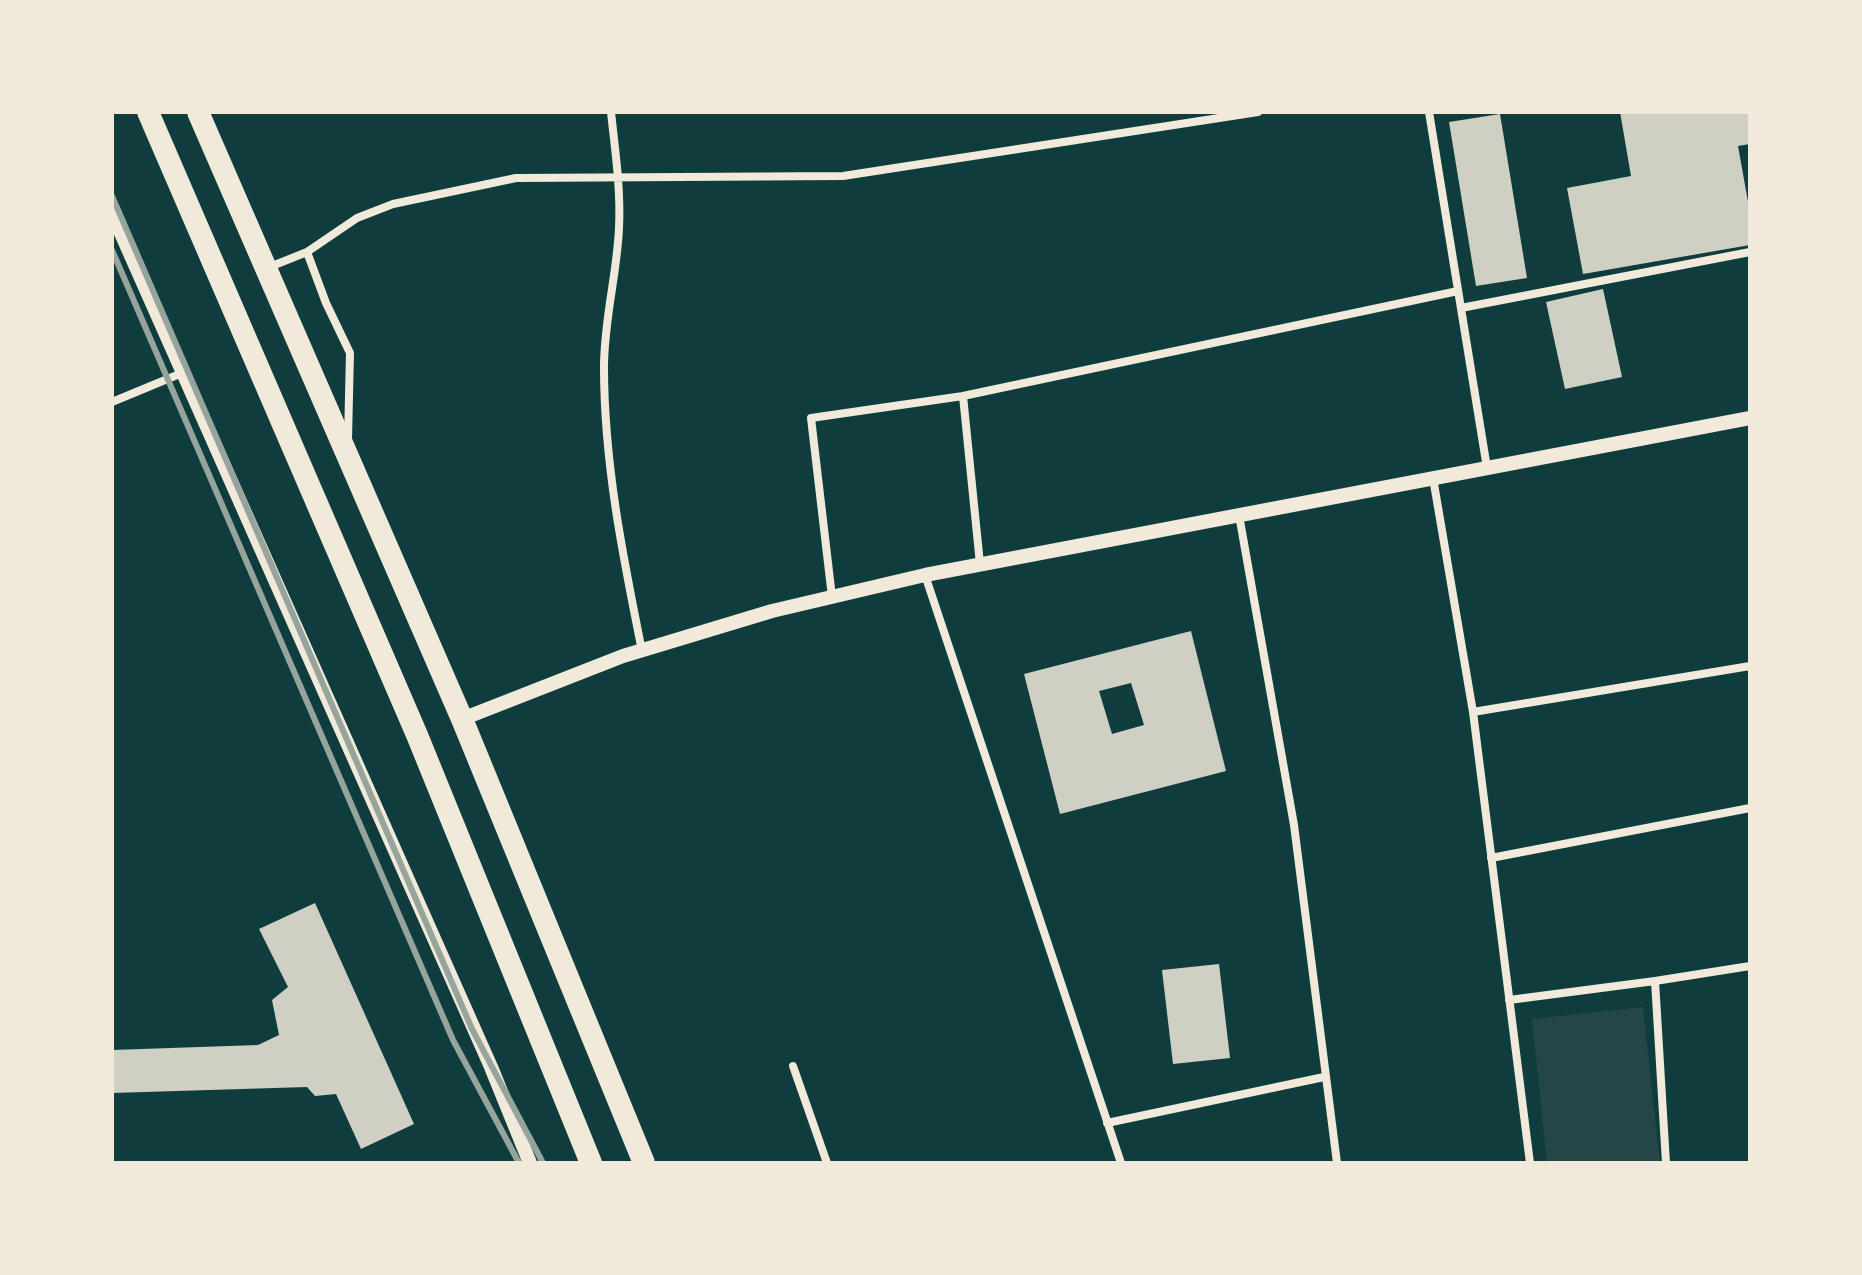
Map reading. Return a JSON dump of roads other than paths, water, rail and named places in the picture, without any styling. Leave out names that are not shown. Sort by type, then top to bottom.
[{"type":"highway","points":[[148,112],[417,735],[591,1163]]},
{"type":"highway","points":[[198,112],[462,719],[644,1163]]},
{"type":"street","points":[[611,112],[619,228],[607,308],[604,365],[606,437],[617,527],[642,651]]},
{"type":"street","points":[[265,269],[307,252],[357,218],[393,204],[516,178],[843,176],[1258,112]]},
{"type":"street","points":[[1429,112],[1487,468]]},
{"type":"street","points":[[112,213],[491,1067],[530,1163]]},
{"type":"street","points":[[307,252],[326,303],[350,353],[348,459]]},
{"type":"street","points":[[1461,308],[1750,252]]},
{"type":"street","points":[[832,597],[811,418],[963,396],[1458,291]]},
{"type":"street","points":[[112,402],[182,373]]},
{"type":"street","points":[[963,396],[980,564]]},
{"type":"street","points":[[462,719],[642,651],[772,611],[925,575],[1750,418]]},
{"type":"street","points":[[1433,478],[1473,712],[1530,1163]]},
{"type":"street","points":[[1239,515],[1294,825],[1337,1163]]},
{"type":"street","points":[[925,575],[1121,1163]]},
{"type":"street","points":[[1473,712],[1750,666]]},
{"type":"street","points":[[1491,858],[1750,808]]},
{"type":"street","points":[[1509,1000],[1750,966]]},
{"type":"street","points":[[1655,981],[1666,1163]]},
{"type":"street","points":[[793,1066],[827,1163]]},
{"type":"street","points":[[1107,1123],[1324,1077]]},
{"type":"railway","points":[[112,196],[472,1029],[543,1163]]},
{"type":"railway","points":[[112,250],[453,1040],[519,1163]]}]
